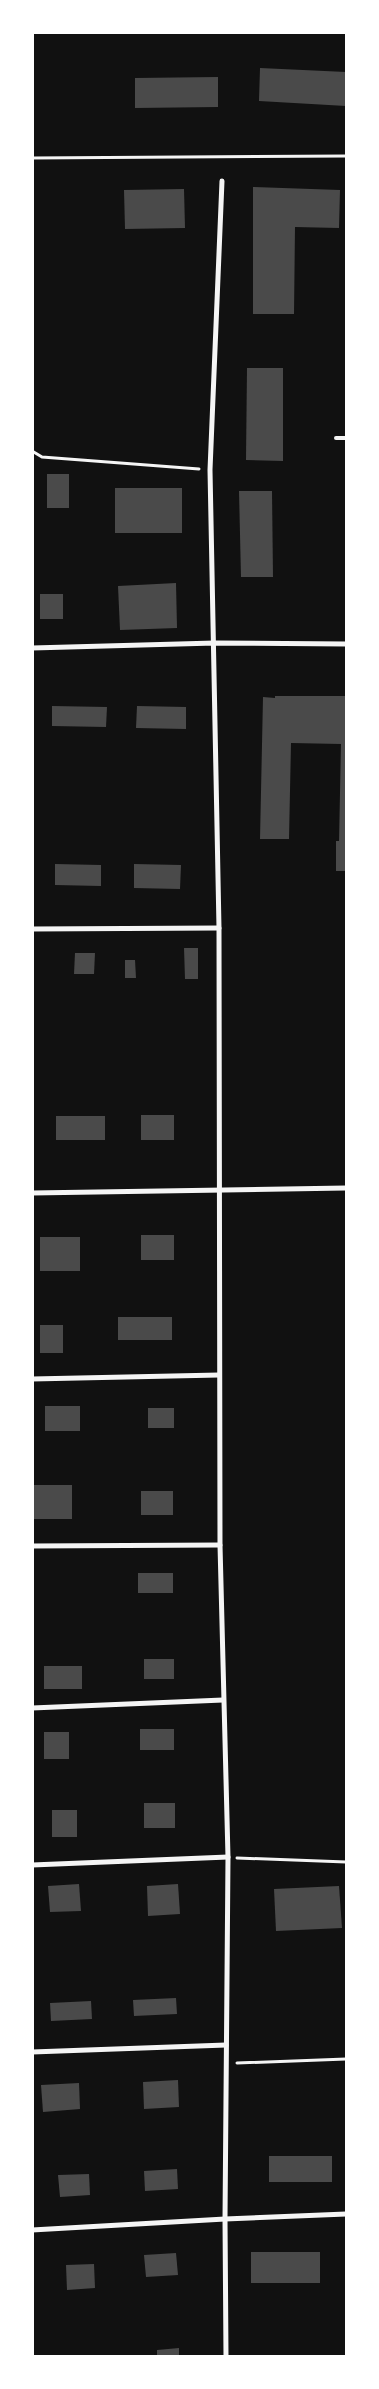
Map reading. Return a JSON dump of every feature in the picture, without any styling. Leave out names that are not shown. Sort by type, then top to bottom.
[{"type":"street","points":[[222,181],[210,470],[215,643],[219,928],[221,1189],[220,1545],[228,1857],[225,2219],[226,2356]]},
{"type":"street","points":[[32,648],[215,643],[346,644]]},
{"type":"street","points":[[32,929],[219,928]]},
{"type":"street","points":[[32,1194],[346,1188]]},
{"type":"street","points":[[32,1380],[219,1375]]},
{"type":"street","points":[[32,1546],[220,1545]]},
{"type":"street","points":[[32,1708],[224,1700]]},
{"type":"street","points":[[32,1865],[228,1857]]},
{"type":"street","points":[[32,2052],[226,2045]]},
{"type":"street","points":[[32,2230],[346,2214]]},
{"type":"lane","points":[[336,438],[346,438]]},
{"type":"path","points":[[32,158],[346,156]]},
{"type":"path","points":[[32,452],[42,457],[210,470]]},
{"type":"path","points":[[228,1857],[346,1862]]},
{"type":"path","points":[[226,2063],[346,2059]]},
{"type":"building","points":[[260,68],[346,72],[346,106],[259,101]]},
{"type":"building","points":[[218,77],[218,107],[135,108],[135,78]]},
{"type":"building","points":[[253,187],[340,190],[339,228],[295,227],[294,314],[253,314]]},
{"type":"building","points":[[184,189],[185,228],[125,229],[124,190]]},
{"type":"building","points":[[247,368],[283,368],[283,461],[246,460]]},
{"type":"building","points":[[47,474],[69,474],[69,508],[47,508]]},
{"type":"building","points":[[115,488],[182,488],[182,533],[115,533]]},
{"type":"building","points":[[239,491],[272,491],[273,577],[241,577]]},
{"type":"building","points":[[176,583],[177,628],[120,630],[118,586]]},
{"type":"building","points":[[40,594],[63,594],[63,619],[40,619]]},
{"type":"building","points":[[275,696],[346,696],[346,871],[336,871],[336,841],[339,841],[341,744],[291,743],[289,839],[260,839],[263,697],[275,698]]},
{"type":"building","points":[[52,706],[107,707],[106,727],[52,726]]},
{"type":"building","points":[[137,706],[186,707],[186,729],[136,728]]},
{"type":"building","points":[[55,864],[101,865],[101,886],[55,885]]},
{"type":"building","points":[[134,864],[181,865],[180,889],[134,888]]},
{"type":"building","points":[[184,948],[198,948],[198,979],[185,979]]},
{"type":"building","points":[[75,953],[95,953],[94,974],[74,974]]},
{"type":"building","points":[[125,960],[135,960],[136,978],[125,978]]},
{"type":"building","points":[[141,1115],[174,1115],[174,1140],[141,1140]]},
{"type":"building","points":[[56,1116],[105,1116],[105,1140],[56,1140]]},
{"type":"building","points":[[141,1235],[174,1235],[174,1260],[141,1260]]},
{"type":"building","points":[[40,1237],[80,1237],[80,1271],[40,1271]]},
{"type":"building","points":[[118,1317],[172,1317],[172,1340],[118,1340]]},
{"type":"building","points":[[40,1325],[63,1325],[63,1353],[40,1353]]},
{"type":"building","points":[[45,1406],[80,1406],[80,1431],[45,1431]]},
{"type":"building","points":[[148,1408],[174,1408],[174,1428],[148,1428]]},
{"type":"building","points":[[34,1485],[72,1485],[72,1519],[34,1519]]},
{"type":"building","points":[[141,1491],[173,1491],[173,1515],[141,1515]]},
{"type":"building","points":[[138,1573],[173,1573],[173,1593],[138,1593]]},
{"type":"building","points":[[144,1659],[174,1659],[174,1679],[144,1679]]},
{"type":"building","points":[[44,1666],[82,1666],[82,1689],[44,1689]]},
{"type":"building","points":[[140,1729],[174,1729],[174,1750],[140,1750]]},
{"type":"building","points":[[44,1732],[69,1732],[69,1759],[44,1759]]},
{"type":"building","points":[[144,1803],[175,1803],[175,1828],[144,1828]]},
{"type":"building","points":[[52,1810],[77,1810],[77,1837],[52,1837]]},
{"type":"building","points":[[79,1884],[81,1911],[50,1912],[48,1886]]},
{"type":"building","points":[[178,1884],[180,1914],[148,1916],[147,1886]]},
{"type":"building","points":[[339,1886],[342,1928],[276,1931],[274,1889]]},
{"type":"building","points":[[176,1998],[177,2014],[134,2016],[133,2000]]},
{"type":"building","points":[[91,2001],[92,2019],[51,2021],[50,2003]]},
{"type":"building","points":[[178,2080],[179,2107],[144,2109],[143,2082]]},
{"type":"building","points":[[79,2083],[80,2109],[43,2112],[41,2085]]},
{"type":"building","points":[[269,2156],[332,2156],[332,2182],[269,2182]]},
{"type":"building","points":[[177,2169],[178,2189],[145,2191],[144,2171]]},
{"type":"building","points":[[89,2174],[90,2195],[60,2197],[58,2175]]},
{"type":"building","points":[[251,2252],[320,2252],[320,2283],[251,2283]]},
{"type":"building","points":[[176,2253],[178,2275],[146,2277],[144,2255]]},
{"type":"building","points":[[94,2264],[95,2288],[67,2290],[66,2265]]},
{"type":"building","points":[[179,2348],[179,2356],[157,2356],[157,2350]]}]
